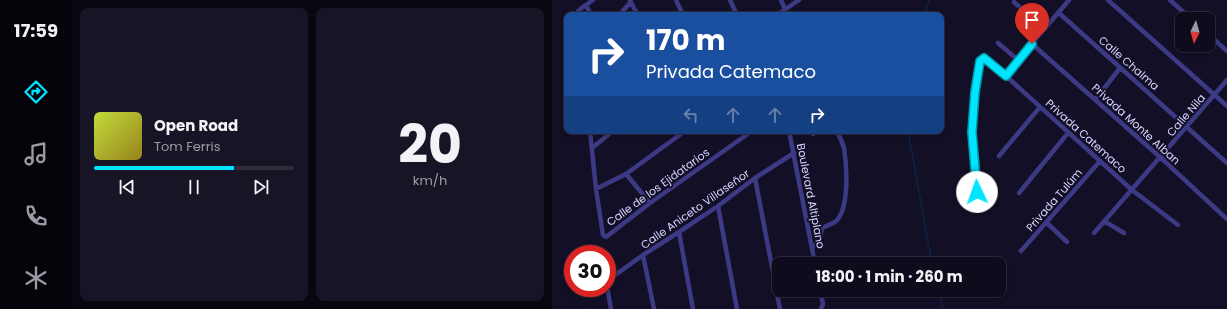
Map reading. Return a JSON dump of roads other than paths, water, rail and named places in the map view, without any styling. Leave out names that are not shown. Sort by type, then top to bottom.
[{"type":"street","points":[[578,12],[592,0]]},
{"type":"street","points":[[676,0],[682,12]]},
{"type":"street","points":[[730,0],[736,12]]},
{"type":"street","points":[[781,0],[785,9]]},
{"type":"street","points":[[781,12],[799,0]]},
{"type":"street","points":[[1006,76],[1069,0]]},
{"type":"street","points":[[1108,0],[1227,106]]},
{"type":"street","points":[[1170,0],[1183,12]]},
{"type":"street","points":[[621,12],[630,1],[636,12]]},
{"type":"street","points":[[1014,2],[1045,29]]},
{"type":"street","points":[[586,5],[590,12]]},
{"type":"street","name":"Calle Chalma","points":[[1059,13],[1188,126],[1227,163]]},
{"type":"street","points":[[1215,40],[1227,51]]},
{"type":"street","points":[[998,43],[1018,60]]},
{"type":"street","name":"Privada Monte Alban","points":[[1032,44],[1227,219]]},
{"type":"street","name":"Privada Catemaco","points":[[977,192],[972,132],[980,61],[984,58],[1006,76],[1132,190],[1178,226]]},
{"type":"street","points":[[1095,100],[1120,68]]},
{"type":"street","name":"Calle Nila","points":[[1094,233],[1227,80]]},
{"type":"street","points":[[999,156],[1040,107]]},
{"type":"street","points":[[1019,193],[1068,133]]},
{"type":"street","name":"Calle de los Ejidatarios","points":[[590,134],[596,189],[604,237],[748,134]]},
{"type":"street","points":[[592,148],[609,134]]},
{"type":"street","points":[[596,189],[626,174],[680,134]]},
{"type":"street","name":"Boulevard Altiplano","points":[[790,134],[814,257]]},
{"type":"street","points":[[813,247],[820,239],[822,228],[835,222],[843,210],[845,201],[846,175],[844,148],[838,134]]},
{"type":"street","name":"Calle Aniceto Villaseñor","points":[[616,275],[718,206],[755,178],[794,153]]},
{"type":"street","name":"Privada Tulúm","points":[[1021,251],[1100,161]]},
{"type":"street","points":[[626,174],[650,203]]},
{"type":"street","points":[[755,178],[780,309]]},
{"type":"street","points":[[718,206],[737,309]]},
{"type":"street","points":[[1104,221],[1124,234]]},
{"type":"street","points":[[1046,222],[1068,242]]},
{"type":"street","points":[[680,232],[693,309]]},
{"type":"street","points":[[644,255],[654,309]]},
{"type":"street","points":[[609,297],[611,309]]},
{"type":"street","points":[[821,309],[823,304],[822,297]]},
{"type":"waterway","points":[[925,12],[929,0]]},
{"type":"waterway","points":[[909,134],[931,257]]},
{"type":"waterway","points":[[940,297],[943,309]]}]
